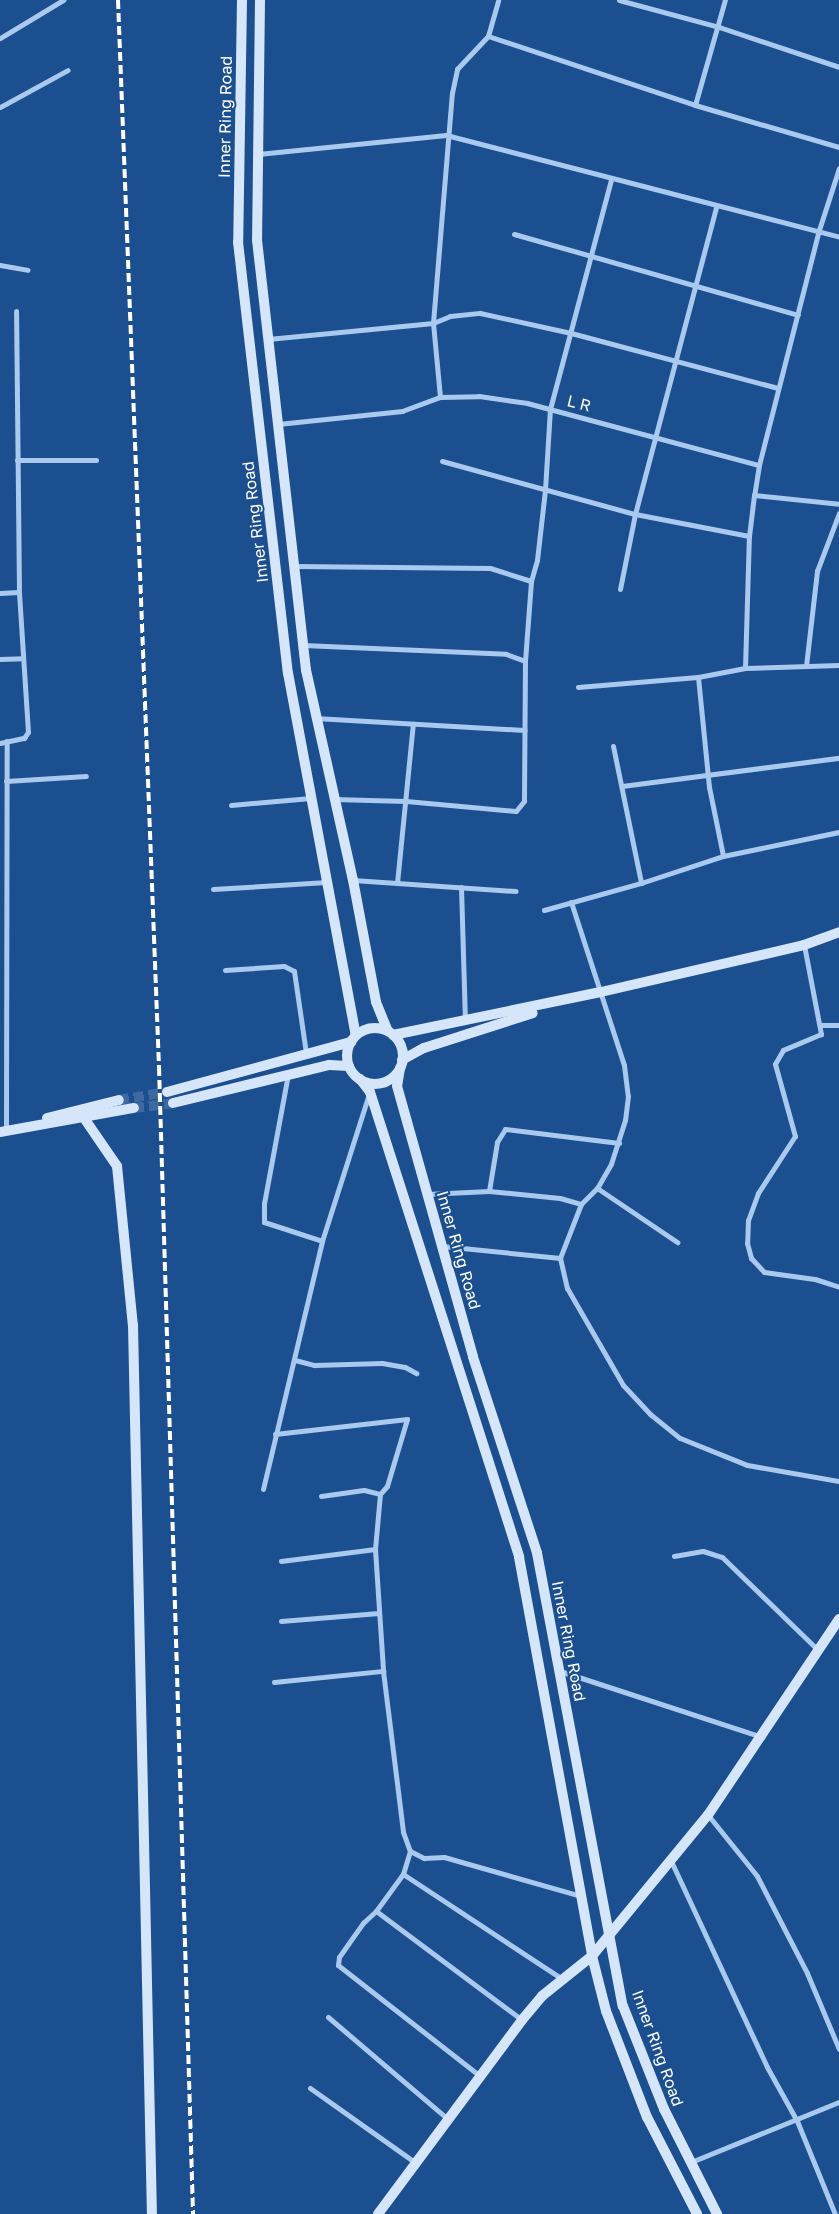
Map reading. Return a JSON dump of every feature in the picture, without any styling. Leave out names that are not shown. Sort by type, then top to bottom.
[{"type":"main road","name":"Inner Ring Road","points":[[242,0],[238,242],[288,673],[354,1038]]},
{"type":"main road","name":"Inner Ring Road","points":[[260,0],[257,240],[303,645],[315,718],[353,880],[376,1002],[391,1033]]},
{"type":"main road","points":[[354,1038],[347,1058],[349,1066],[360,1079],[377,1083],[386,1081],[401,1064],[424,1048],[586,996],[804,945],[839,932]]},
{"type":"main road","points":[[167,1092],[354,1038],[371,1028],[391,1033],[465,1021],[586,996]]},
{"type":"main road","points":[[391,1033],[399,1041],[401,1064]]},
{"type":"main road","points":[[173,1102],[329,1064],[349,1066]]},
{"type":"main road","name":"Inner Ring Road","points":[[401,1064],[397,1086],[427,1194],[473,1357],[537,1553],[624,2006],[664,2109],[718,2214]]},
{"type":"main road","name":"Inner Ring Road","points":[[360,1079],[370,1092],[520,1557],[592,1956],[606,2011],[647,2117],[697,2214]]},
{"type":"main road","points":[[2,1130],[119,1100]]},
{"type":"main road","points":[[2,1130],[84,1118],[134,1108]]},
{"type":"main road","points":[[84,1118],[117,1166],[133,1325],[152,2214]]},
{"type":"main road","points":[[378,2214],[522,2020],[542,1996],[592,1956],[708,1815],[762,1737],[839,1619]]},
{"type":"street","points":[[0,38],[63,0]]},
{"type":"street","points":[[440,397],[433,323],[446,134],[457,69],[488,36],[498,0]]},
{"type":"street","points":[[619,0],[719,27],[839,67]]},
{"type":"street","points":[[695,105],[719,27],[725,0]]},
{"type":"street","points":[[488,36],[695,105],[839,147]]},
{"type":"street","points":[[0,107],[68,70]]},
{"type":"street","points":[[258,154],[446,134],[716,207],[839,237]]},
{"type":"street","points":[[745,668],[749,536],[759,465],[818,233],[839,168]]},
{"type":"street","points":[[333,799],[406,801],[516,811],[524,800],[525,661],[531,581],[545,490],[550,409],[611,179]]},
{"type":"street","points":[[620,589],[653,439],[716,207]]},
{"type":"street","points":[[514,234],[798,315]]},
{"type":"street","points":[[0,265],[28,270]]},
{"type":"street","points":[[0,742],[24,738],[28,732],[19,592],[16,311]]},
{"type":"street","points":[[268,339],[433,323],[450,316],[480,313],[571,333],[673,362],[778,388]]},
{"type":"street","name":"L R","points":[[277,424],[402,411],[440,397],[479,396],[550,409],[653,439],[759,465]]},
{"type":"street","points":[[17,460],[96,460]]},
{"type":"street","points":[[442,461],[635,514],[749,536]]},
{"type":"street","points":[[754,495],[839,504]]},
{"type":"street","points":[[806,666],[817,571],[839,513]]},
{"type":"street","points":[[294,566],[490,568],[531,581]]},
{"type":"street","points":[[0,593],[19,592]]},
{"type":"street","points":[[303,645],[506,654],[525,661]]},
{"type":"street","points":[[0,659],[23,658]]},
{"type":"street","points":[[578,686],[698,677],[745,668],[839,665]]},
{"type":"street","points":[[698,677],[708,773],[724,856]]},
{"type":"street","points":[[315,718],[525,730]]},
{"type":"street","points":[[397,883],[413,724]]},
{"type":"street","points":[[2,1130],[3,822],[7,741]]},
{"type":"street","points":[[614,746],[641,883]]},
{"type":"street","points":[[622,786],[708,773],[839,758]]},
{"type":"street","points":[[6,781],[86,776]]},
{"type":"street","points":[[231,805],[311,798]]},
{"type":"street","points":[[544,910],[641,883],[724,856],[839,832]]},
{"type":"street","points":[[353,880],[516,891]]},
{"type":"street","points":[[213,888],[327,882]]},
{"type":"street","points":[[461,887],[465,1021]]},
{"type":"street","points":[[571,902],[624,1065],[628,1096],[619,1143],[598,1188],[582,1204],[560,1258],[567,1288],[623,1385],[650,1414],[680,1438],[747,1465],[839,1481]]},
{"type":"street","points":[[804,945],[821,1025],[821,1034],[783,1050],[775,1064],[795,1136],[758,1193],[748,1220],[747,1243],[750,1258],[764,1272],[815,1279],[839,1287]]},
{"type":"street","points":[[225,970],[284,966],[294,971],[306,1053]]},
{"type":"street","points":[[821,1025],[839,1025]]},
{"type":"street","points":[[288,1074],[264,1203],[264,1222],[322,1242]]},
{"type":"street","points":[[264,1489],[275,1434],[295,1360],[322,1242],[341,1174],[370,1092]]},
{"type":"street","points":[[489,1191],[496,1142],[505,1130],[619,1143]]},
{"type":"street","points":[[598,1188],[677,1242]]},
{"type":"street","points":[[427,1194],[489,1191],[560,1198],[582,1204]]},
{"type":"street","points":[[442,1246],[560,1258]]},
{"type":"street","points":[[295,1360],[314,1365],[382,1363],[405,1366],[416,1373]]},
{"type":"street","points":[[275,1434],[407,1419],[387,1486],[380,1494],[375,1548],[383,1671],[402,1832],[410,1851],[403,1874],[376,1911],[362,1923],[338,1957],[338,1965],[481,2077]]},
{"type":"street","points":[[321,1496],[364,1490],[380,1494]]},
{"type":"street","points":[[281,1561],[375,1548]]},
{"type":"street","points":[[674,1556],[702,1551],[722,1557],[818,1650]]},
{"type":"street","points":[[281,1621],[379,1613]]},
{"type":"street","points":[[274,1682],[383,1671]]},
{"type":"street","points":[[560,1671],[762,1737]]},
{"type":"street","points":[[708,1815],[757,1876],[807,1973],[839,2049]]},
{"type":"street","points":[[410,1851],[424,1858],[444,1857],[582,1896]]},
{"type":"street","points":[[671,1860],[767,2067],[797,2121],[835,2214]]},
{"type":"street","points":[[403,1874],[562,1980]]},
{"type":"street","points":[[376,1911],[522,2020]]},
{"type":"street","points":[[328,2016],[449,2120]]},
{"type":"street","points":[[310,2088],[416,2163]]},
{"type":"street","points":[[690,2162],[797,2121],[839,2102]]},
{"type":"tunnel","points":[[119,1100],[167,1092]]},
{"type":"tunnel","points":[[134,1108],[173,1103]]},
{"type":"railway","points":[[118,0],[159,1067],[193,2214]]}]
